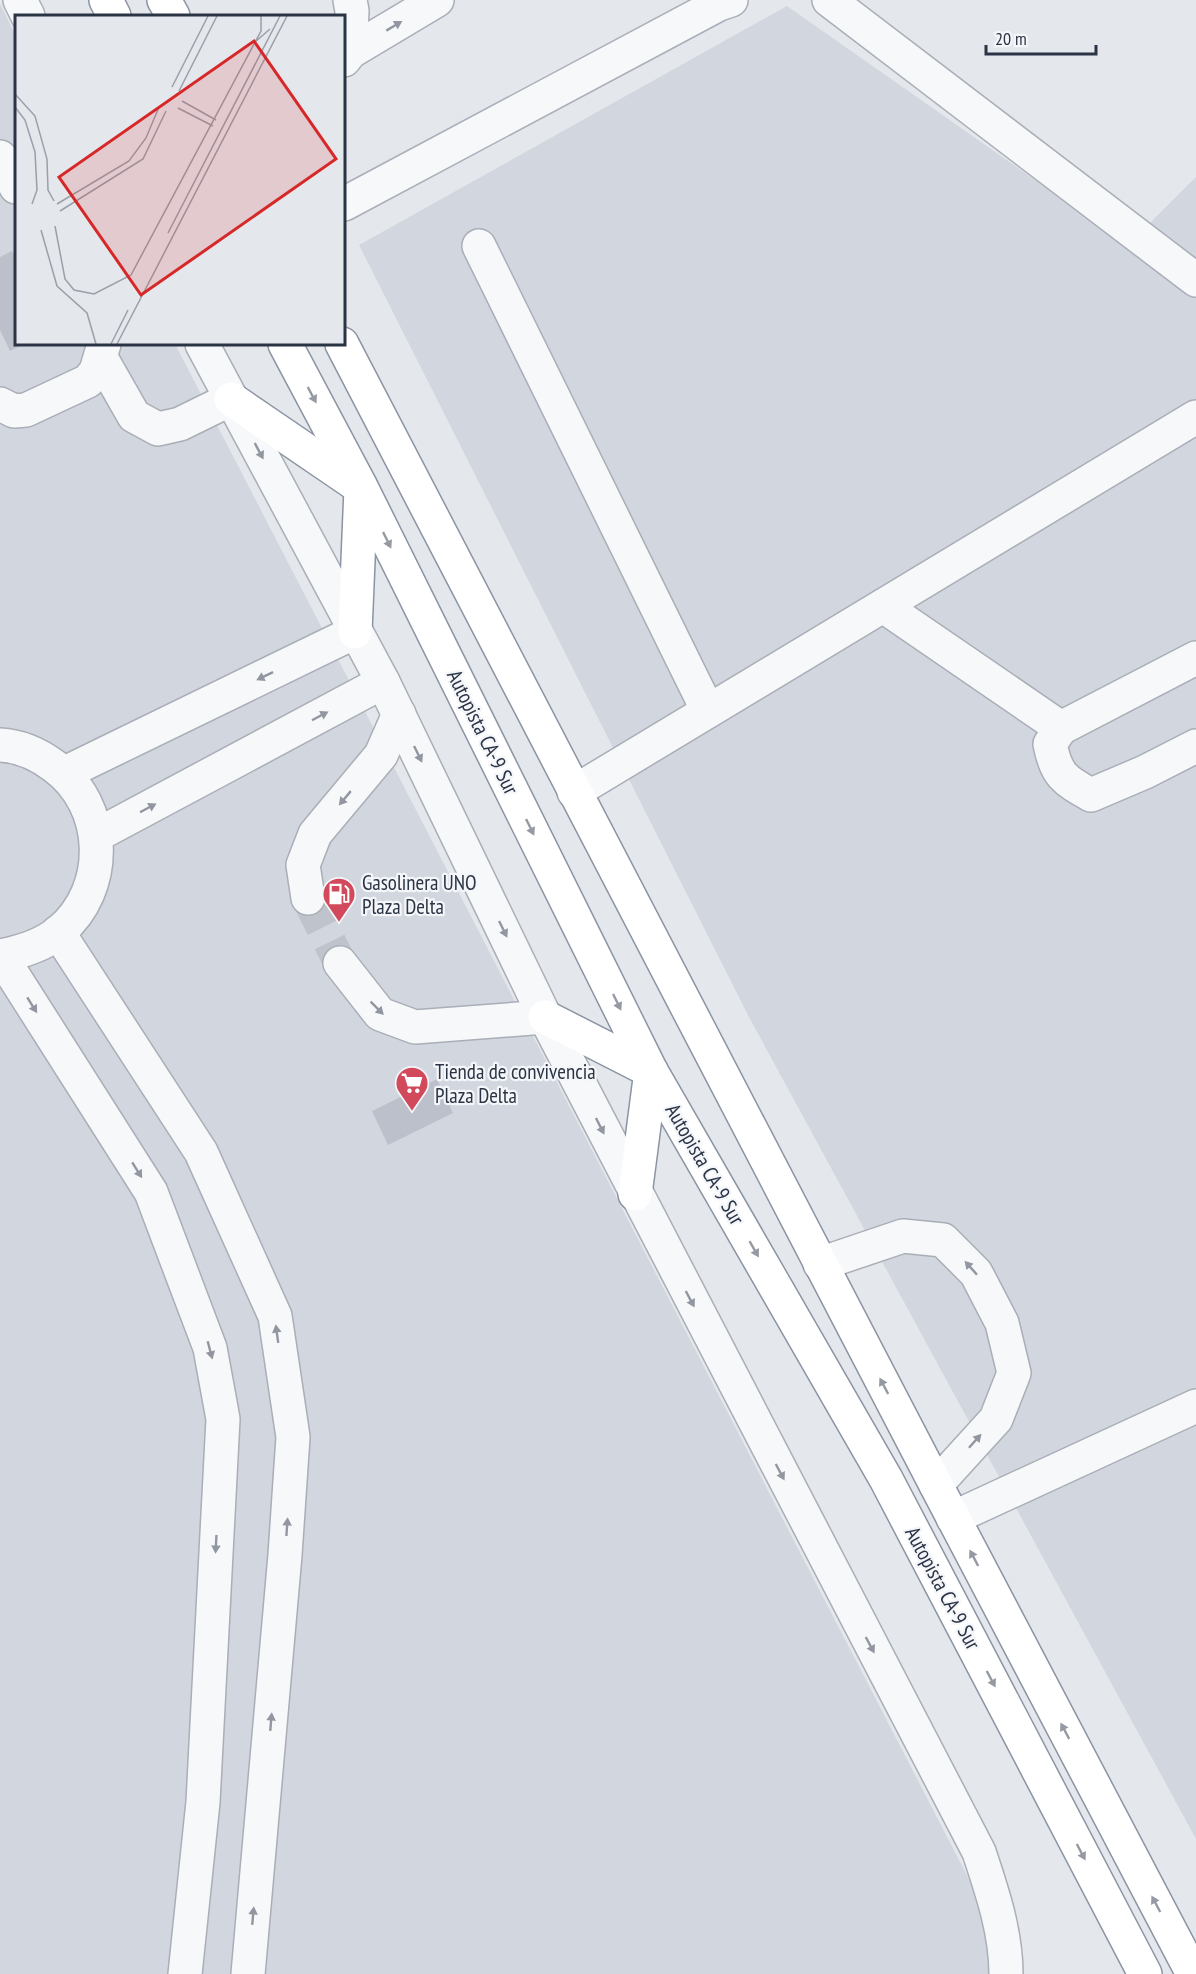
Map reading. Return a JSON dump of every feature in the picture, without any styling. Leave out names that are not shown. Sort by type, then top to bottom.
[{"type":"highway","points":[[106,0],[114,15]]},
{"type":"highway","points":[[164,0],[172,15]]},
{"type":"highway","name":"Autopista CA-9 Sur","points":[[286,345],[361,487],[651,1071],[886,1479],[1145,1974]]},
{"type":"highway","name":"Autopista CA-9 Sur","points":[[343,345],[953,1518],[1189,1954]]},
{"type":"highway","points":[[231,399],[361,487],[355,632]]},
{"type":"highway","points":[[545,1017],[651,1071],[635,1194]]},
{"type":"street","points":[[20,0],[28,15]]},
{"type":"street","points":[[347,56],[352,10],[350,0]]},
{"type":"street","points":[[347,56],[437,0]]},
{"type":"street","points":[[345,203],[719,4],[731,0]]},
{"type":"street","points":[[829,0],[1196,280]]},
{"type":"street","points":[[0,157],[15,185]]},
{"type":"street","points":[[479,246],[708,711]]},
{"type":"street","points":[[203,345],[383,682],[545,1017],[635,1194],[978,1852],[992,1893],[1006,1951],[1006,1974]]},
{"type":"street","points":[[102,351],[134,417],[158,429],[180,424],[231,399]]},
{"type":"street","points":[[0,404],[14,411],[26,410],[88,381],[96,371],[102,351]]},
{"type":"street","points":[[574,792],[1196,417]]},
{"type":"street","points":[[883,606],[1061,728]]},
{"type":"street","points":[[65,773],[355,632]]},
{"type":"street","points":[[1196,658],[1061,728],[1050,744],[1053,758],[1066,781],[1091,795],[1145,772],[1196,746]]},
{"type":"street","points":[[97,835],[383,682]]},
{"type":"street","points":[[308,898],[303,865],[315,834],[381,754],[399,714]]},
{"type":"street","points":[[0,745],[12,746],[41,756],[65,773],[86,801],[97,835],[97,863],[90,889],[77,913],[58,932],[32,948],[1,956],[151,1192],[210,1348],[223,1419],[202,1802],[185,1974]]},
{"type":"street","points":[[58,932],[201,1152],[275,1316],[293,1437],[285,1555],[248,1974]]},
{"type":"street","points":[[340,963],[380,1014],[415,1027],[545,1017]]},
{"type":"street","points":[[820,1264],[903,1236],[943,1240],[976,1273],[1002,1323],[1014,1373],[996,1419],[936,1485]]},
{"type":"street","points":[[953,1518],[1196,1406]]},
{"type":"shaded area","points":[[0,4],[15,34],[15,345],[176,345],[1018,1974],[0,1974]]},
{"type":"shaded area","points":[[787,6],[1128,245],[1196,177],[1196,1839],[749,1017],[359,245]]},
{"type":"building","points":[[12,251],[15,257],[15,345],[22,345],[10,351],[0,330],[0,257]]},
{"type":"building","name":"Tienda de convivencia Plaza Delta","points":[[437,1079],[453,1113],[388,1145],[372,1111]]},
{"type":"tunnel","points":[[308,898],[340,963]]},
{"type":"place","name":"Gasolinera UNO Plaza Delta","points":[[339,923]]},
{"type":"place","name":"Tienda de convivencia Plaza Delta","points":[[412,1112]]}]
